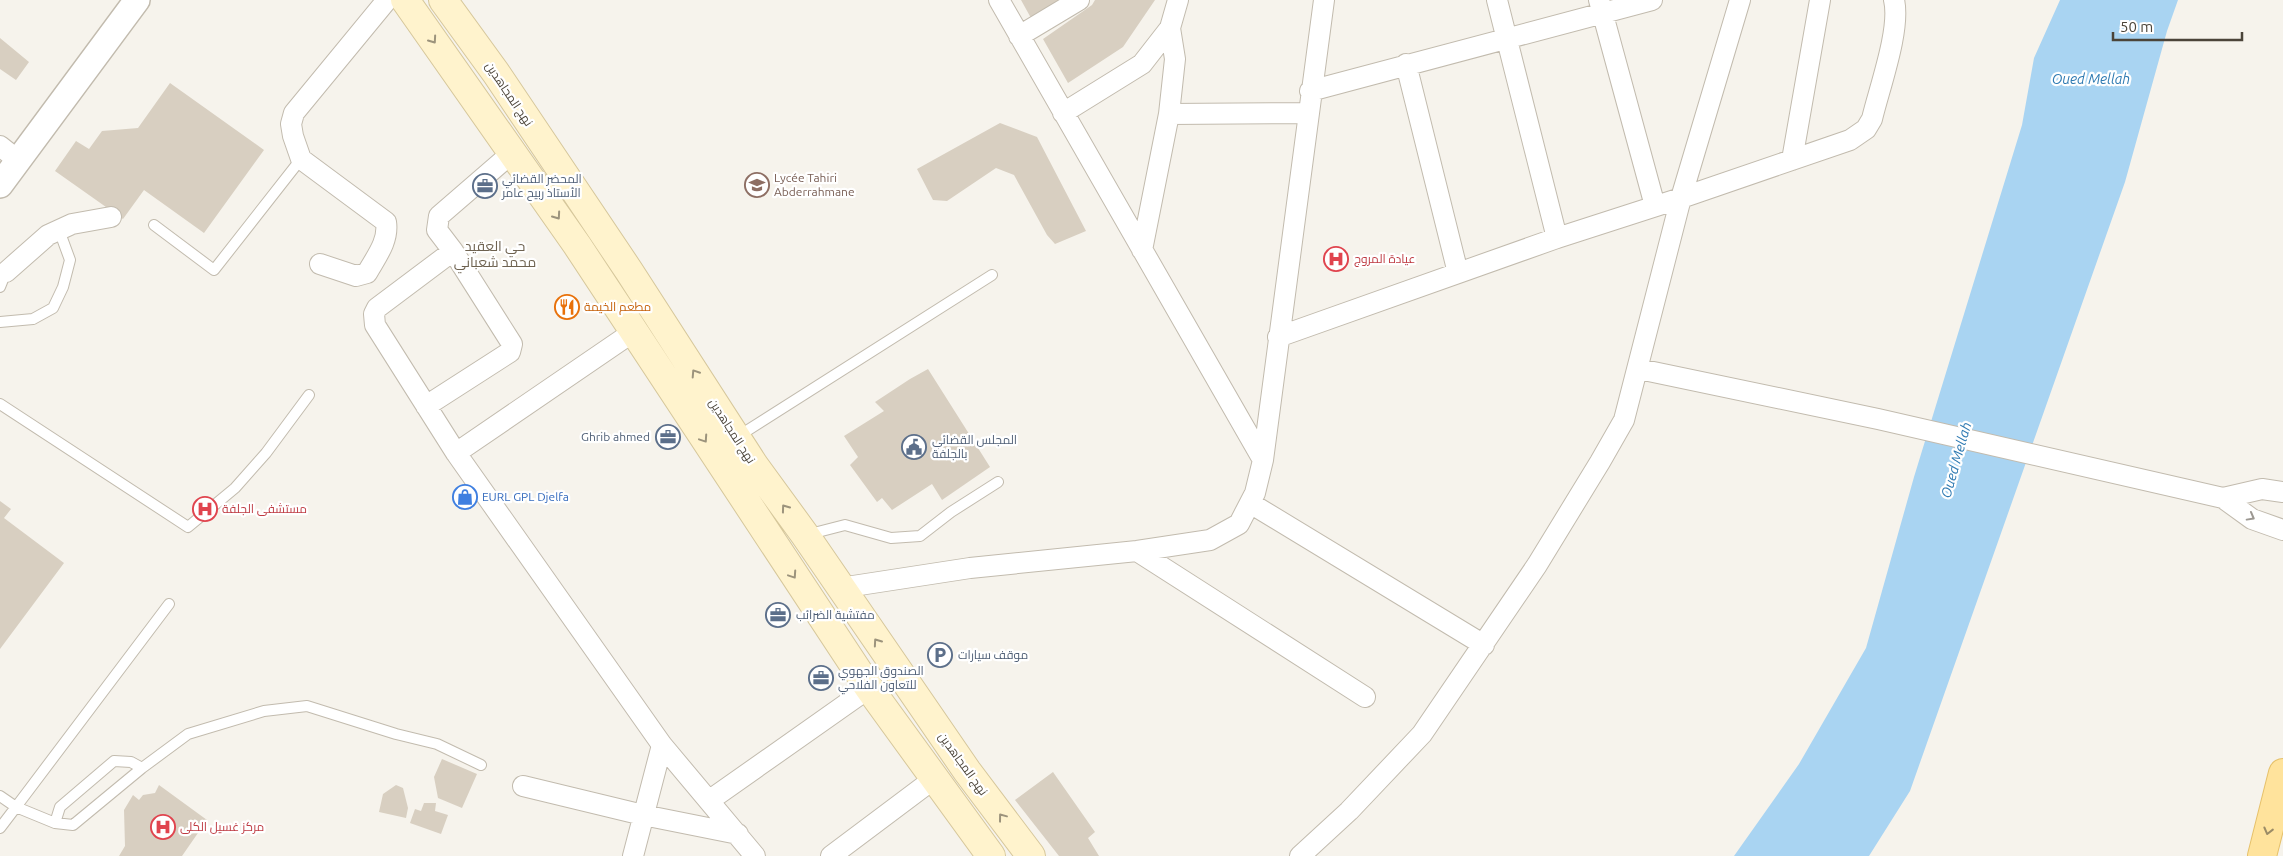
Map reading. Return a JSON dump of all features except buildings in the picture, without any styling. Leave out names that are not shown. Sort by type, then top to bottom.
[{"type":"main road","points":[[405,0],[577,245],[868,688],[991,856]]},
{"type":"main road","name":"نهج المجاهدين","points":[[443,0],[496,73],[624,263],[736,437],[967,770],[1031,856]]},
{"type":"main road","points":[[2262,856],[2283,773]]},
{"type":"street","points":[[0,185],[137,0]]},
{"type":"street","points":[[320,264],[356,276],[367,273],[386,239],[388,231],[386,222],[377,214],[301,159],[291,124],[294,113],[387,0]]},
{"type":"street","points":[[999,0],[1262,460]]},
{"type":"street","points":[[1019,36],[1079,0]]},
{"type":"street","points":[[1063,113],[1142,64],[1170,28],[1178,0]]},
{"type":"street","points":[[840,588],[970,568],[1210,540],[1239,524],[1255,493],[1262,460],[1307,113],[1324,0]]},
{"type":"street","points":[[1497,0],[1557,238]]},
{"type":"street","points":[[1310,91],[1506,37],[1601,7],[1652,0]]},
{"type":"street","points":[[1300,856],[1349,811],[1422,734],[1537,565],[1624,420],[1639,369],[1681,198],[1740,0]]},
{"type":"street","points":[[1792,160],[1820,0]]},
{"type":"street","points":[[1278,337],[1557,238],[1850,140],[1866,129],[1872,119],[1893,35],[1896,6],[1894,0]]},
{"type":"street","points":[[1601,7],[1655,206]]},
{"type":"street","points":[[1142,250],[1169,114],[1175,59],[1170,28]]},
{"type":"street","points":[[1406,64],[1458,273]]},
{"type":"street","points":[[1169,114],[1307,113]]},
{"type":"street","points":[[0,146],[19,161]]},
{"type":"street","points":[[426,406],[512,348],[512,344],[453,251],[437,230],[440,216],[513,152]]},
{"type":"street","points":[[2,276],[48,235],[72,224],[111,217]]},
{"type":"street","points":[[453,251],[377,308],[374,314],[375,325],[456,453],[662,745],[755,856]]},
{"type":"street","points":[[456,453],[633,332]]},
{"type":"street","points":[[1639,369],[1878,419],[2223,498],[2252,518],[2283,530]]},
{"type":"street","points":[[2223,498],[2262,489],[2283,492]]},
{"type":"street","points":[[1250,503],[1484,645]]},
{"type":"street","points":[[1137,550],[1365,697]]},
{"type":"street","points":[[710,800],[868,688]]},
{"type":"street","points":[[633,856],[662,745]]},
{"type":"street","points":[[831,856],[935,778]]},
{"type":"street","points":[[523,786],[738,834]]},
{"type":"lane","points":[[154,225],[214,270],[301,159]]},
{"type":"lane","points":[[0,322],[33,319],[53,308],[63,287],[70,260],[59,230]]},
{"type":"lane","points":[[736,437],[992,275]]},
{"type":"lane","points":[[0,404],[188,527],[235,488],[266,453],[309,395]]},
{"type":"lane","points":[[805,535],[845,525],[891,538],[920,536],[951,512],[998,482]]},
{"type":"lane","points":[[0,828],[169,604]]},
{"type":"lane","points":[[0,796],[16,807],[55,823],[73,825],[142,768],[188,734],[264,711],[307,706],[396,734],[437,744],[480,765]]},
{"type":"lane","points":[[55,823],[60,807],[114,761],[131,762],[142,768]]},
{"type":"water","name":"Oued Mellah","points":[[2060,0],[2178,0],[2167,31],[2125,182],[1910,791],[1869,856],[1734,856],[1799,764],[1866,648],[1914,477],[2022,125],[2034,58]]},
{"type":"place","name":"Lycée Tahiri Abderrahmane","points":[[757,185]]},
{"type":"place","name":"المحضر القضائي الأستاذ ربيح عامر","points":[[485,186]]},
{"type":"place","name":"عيادة المروج","points":[[1336,259]]},
{"type":"place","name":"مطعم الخيمة","points":[[567,307]]},
{"type":"place","name":"Ghrib ahmed","points":[[668,437]]},
{"type":"place","name":"المجلس القضائي بالجلفة","points":[[914,447]]},
{"type":"place","name":"EURL GPL Djelfa","points":[[465,497]]},
{"type":"place","name":"مستشفى الجلفة","points":[[205,509]]},
{"type":"place","name":"مفتشية الضرائب","points":[[778,615]]},
{"type":"place","name":"موقف سيارات","points":[[940,655]]},
{"type":"place","name":"الصندوق الجهوي للتعاون الفلاحي","points":[[821,678]]},
{"type":"place","name":"مركز غسيل الكلى","points":[[163,827]]},
{"type":"district","name":"حي العقيد محمد شعباني","points":[[495,254]]}]
